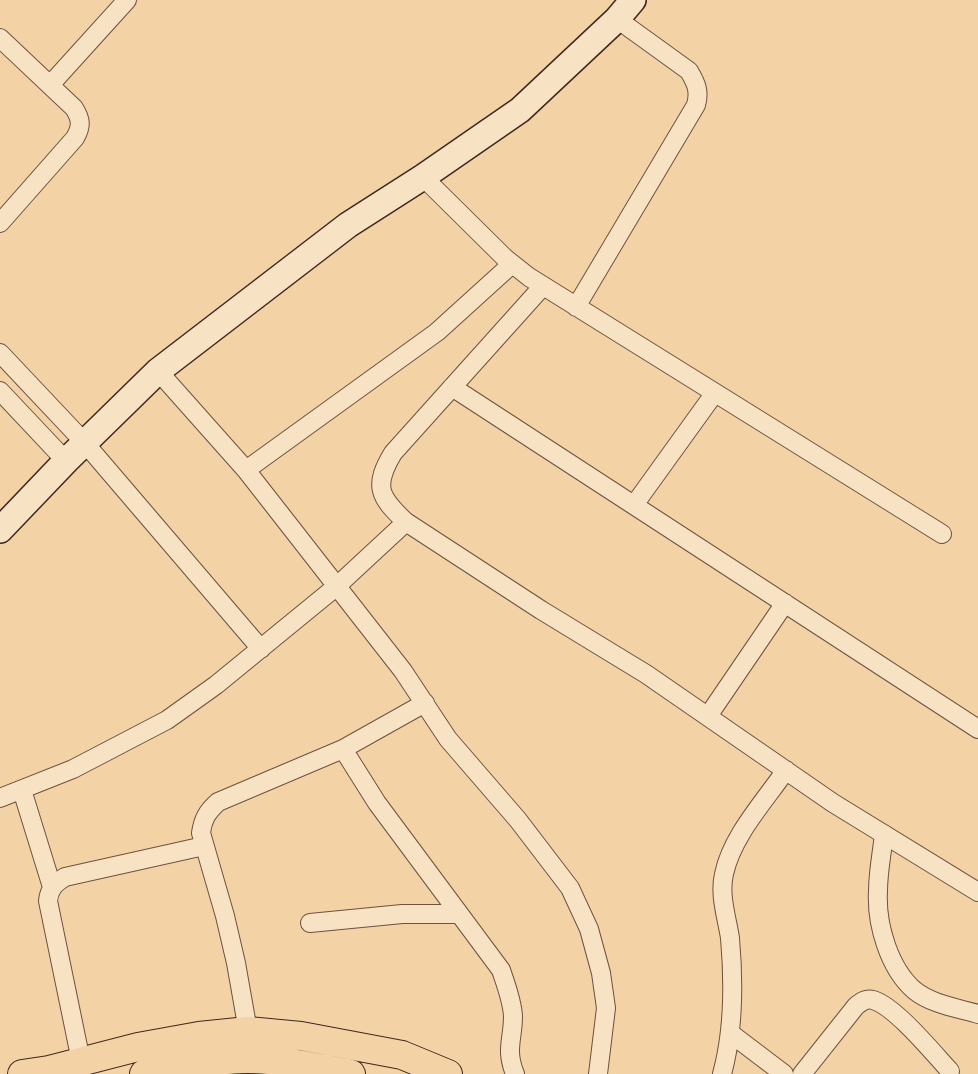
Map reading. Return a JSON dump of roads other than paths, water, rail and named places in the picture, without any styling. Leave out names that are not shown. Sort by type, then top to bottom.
[{"type":"main road","points":[[22,1074],[138,1047],[199,1036],[248,1031],[301,1036],[402,1055],[448,1074]]},
{"type":"main road","points":[[144,1074],[195,1069],[248,1059],[298,1064],[351,1074]]},
{"type":"street","points":[[50,85],[128,0]]},
{"type":"street","points":[[0,530],[66,460],[158,371],[348,225],[423,178],[520,110],[617,19],[633,0]]},
{"type":"street","points":[[576,306],[696,104],[698,96],[695,81],[689,71],[617,19]]},
{"type":"street","points":[[0,38],[74,108],[80,121],[80,129],[76,138],[0,223]]},
{"type":"street","points":[[423,178],[512,264],[543,286],[942,534]]},
{"type":"street","points":[[246,470],[436,332],[512,264]]},
{"type":"street","points":[[543,286],[393,453],[380,479],[387,504],[406,522],[541,610],[646,674],[786,770],[978,892]]},
{"type":"street","points":[[0,353],[84,442],[261,649]]},
{"type":"street","points":[[158,371],[246,470],[403,671],[448,739],[518,820],[570,888],[589,930],[601,973],[606,1008],[598,1074]]},
{"type":"street","points":[[452,387],[978,729]]},
{"type":"street","points":[[0,391],[66,460]]},
{"type":"street","points":[[634,505],[714,394]]},
{"type":"street","points":[[0,798],[73,768],[167,720],[216,685],[261,649],[337,586],[406,522]]},
{"type":"street","points":[[708,716],[785,603]]},
{"type":"street","points":[[248,1031],[234,953],[214,873],[201,833],[202,822],[207,812],[218,802],[342,749],[425,703]]},
{"type":"street","points":[[342,749],[377,803],[501,970],[509,993],[513,1016],[508,1058],[515,1074]]},
{"type":"street","points":[[722,1074],[728,1053],[734,997],[730,938],[722,885],[729,858],[739,838],[786,770]]},
{"type":"street","points":[[22,790],[52,887],[48,901],[82,1061]]},
{"type":"street","points":[[884,834],[878,893],[882,928],[896,968],[914,990],[929,998],[978,1014]]},
{"type":"street","points":[[52,887],[65,877],[204,846]]},
{"type":"street","points":[[310,923],[402,914],[459,914]]},
{"type":"street","points":[[802,1074],[856,1006],[863,1000],[872,1000],[882,1004],[905,1024],[950,1071]]},
{"type":"street","points":[[730,1033],[784,1074]]}]
